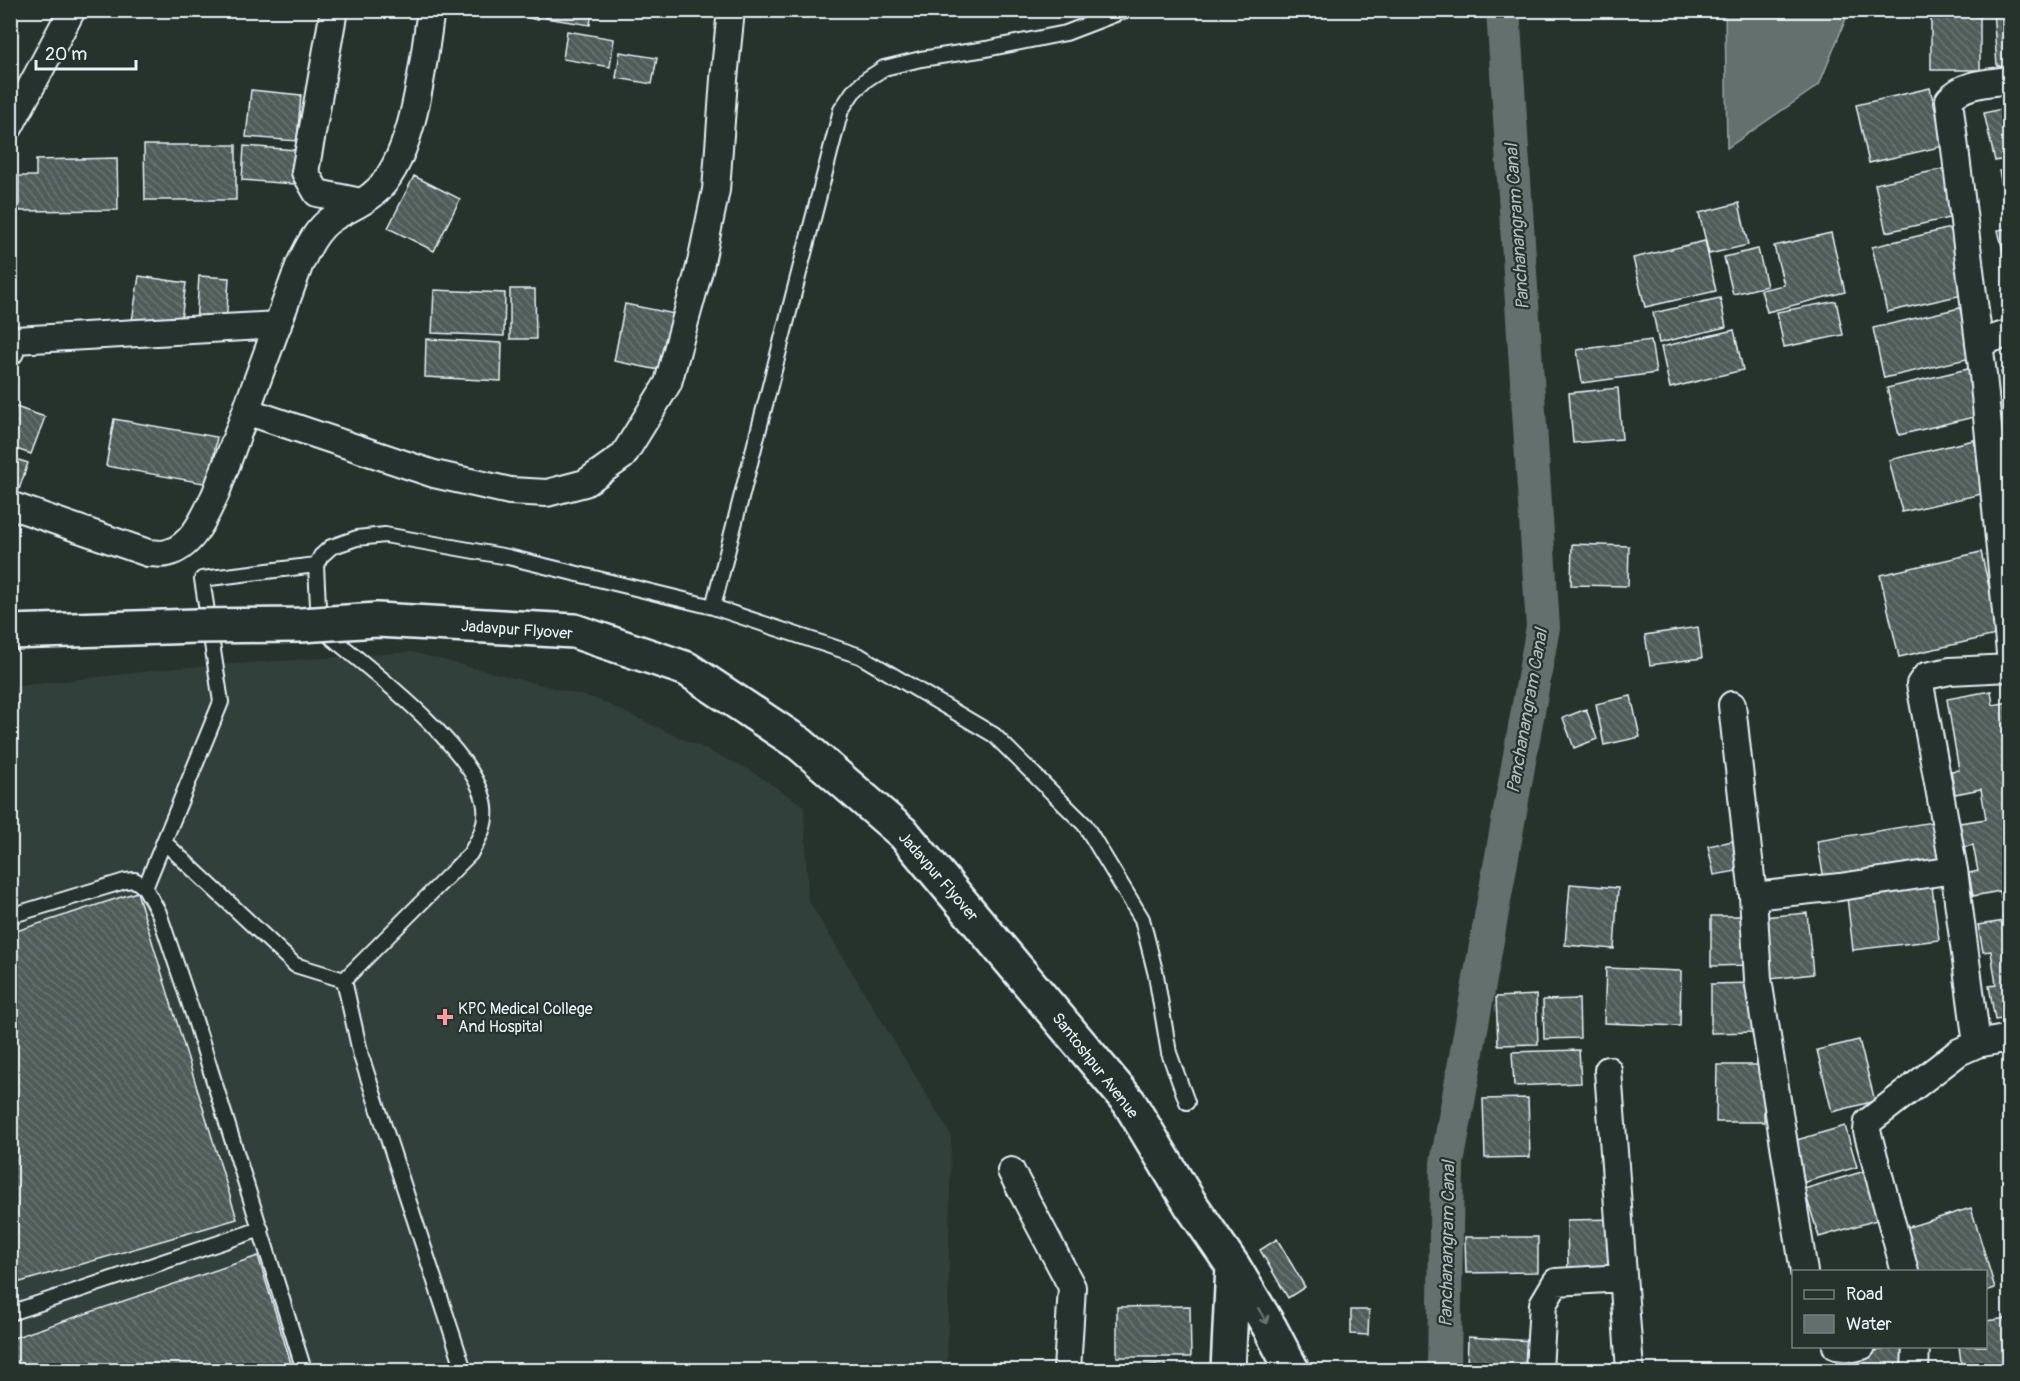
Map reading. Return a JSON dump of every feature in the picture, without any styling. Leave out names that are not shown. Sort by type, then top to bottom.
[{"type":"main road","name":"Jadavpur Flyover","points":[[10,632],[301,625],[377,620],[574,631],[687,669],[800,744],[904,834],[1011,961]]},
{"type":"main road","name":"Santoshpur Avenue","points":[[1011,961],[1129,1102],[1191,1205],[1233,1266],[1270,1328],[1292,1371]]},
{"type":"main road","points":[[1228,1371],[1227,1353],[1233,1266]]},
{"type":"street","points":[[10,126],[72,10]]},
{"type":"street","points":[[334,10],[305,172],[317,193],[361,202]]},
{"type":"street","points":[[10,505],[148,553],[168,553],[186,543],[200,528],[216,493],[299,266],[313,238],[330,220],[373,195],[392,172],[409,132],[420,85],[431,10]]},
{"type":"street","points":[[246,411],[434,474],[510,491],[548,493],[585,483],[623,456],[668,383],[700,267],[716,190],[731,10]]},
{"type":"street","points":[[2010,80],[1957,91],[1948,100],[1979,343],[2010,653]]},
{"type":"street","points":[[10,352],[15,340],[278,325]]},
{"type":"street","points":[[1979,343],[2010,333]]},
{"type":"street","points":[[1977,1044],[1954,870],[1920,684],[1926,676],[1950,671],[2010,668]]},
{"type":"street","points":[[1732,705],[1753,896],[1758,979],[1804,1270]]},
{"type":"street","points":[[1753,896],[1840,888],[1954,870]]},
{"type":"street","points":[[1904,1270],[1867,1131],[1868,1122],[1959,1052],[1977,1044],[2010,1038]]},
{"type":"street","points":[[1608,1070],[1630,1371]]},
{"type":"street","points":[[1011,1171],[1072,1287],[1067,1371]]},
{"type":"street","points":[[1539,1371],[1543,1304],[1556,1282],[1623,1278]]},
{"type":"street","points":[[1915,1371],[1916,1348]]},
{"type":"lane","points":[[713,608],[841,110],[853,92],[884,68],[921,59],[987,49],[1066,33],[1126,10]]},
{"type":"lane","points":[[344,980],[470,854],[483,833],[485,808],[480,786],[449,743],[406,699],[319,627],[316,566],[321,556],[331,547],[357,538],[385,535],[508,557],[713,608],[860,656],[994,735],[1085,825],[1142,919],[1156,975],[1168,1053],[1187,1102]]},
{"type":"lane","points":[[145,888],[221,702],[202,579],[316,566]]},
{"type":"lane","points":[[164,842],[295,965],[344,980]]},
{"type":"lane","points":[[10,916],[125,880],[135,880],[145,888],[159,914],[194,1017],[304,1371]]},
{"type":"lane","points":[[344,980],[361,1056],[464,1371]]},
{"type":"lane","points":[[10,1313],[261,1229]]},
{"type":"shaded area","name":"KPC Medical College And Hospital","points":[[411,652],[596,699],[748,769],[804,806],[808,900],[951,1135],[947,1370],[11,1370],[11,687],[177,668]]},
{"type":"water","points":[[1725,11],[1849,11],[1819,85],[1727,148]]},
{"type":"building","points":[[469,10],[498,10],[497,16]]},
{"type":"building","points":[[501,10],[539,10],[537,20]]},
{"type":"building","points":[[547,10],[592,10],[590,25],[546,18]]},
{"type":"building","points":[[1931,10],[1980,10],[1980,70],[1931,70]]},
{"type":"building","points":[[1993,10],[2010,10],[2010,65],[1997,66]]},
{"type":"building","points":[[567,31],[614,39],[610,67],[563,59]]},
{"type":"building","points":[[620,52],[657,58],[652,84],[616,78]]},
{"type":"building","points":[[1930,88],[1944,146],[1869,163],[1856,105]]},
{"type":"building","points":[[251,90],[301,95],[297,141],[246,137]]},
{"type":"building","points":[[2010,107],[2010,158],[1995,161],[1984,113]]},
{"type":"building","points":[[144,145],[236,145],[236,200],[145,200]]},
{"type":"building","points":[[244,146],[296,150],[294,184],[242,180]]},
{"type":"building","points":[[117,158],[118,210],[19,211],[19,176],[36,176],[36,160]]},
{"type":"building","points":[[1947,168],[1958,216],[1886,232],[1875,184]]},
{"type":"building","points":[[2010,169],[2010,212],[2008,212],[1999,171]]},
{"type":"building","points":[[414,176],[460,199],[434,251],[388,228]]},
{"type":"building","points":[[1739,203],[1748,245],[1709,254],[1699,213]]},
{"type":"building","points":[[1955,227],[1971,293],[1887,312],[1872,247]]},
{"type":"building","points":[[2010,228],[2010,280],[1998,230]]},
{"type":"building","points":[[1831,233],[1845,292],[1767,312],[1761,290],[1784,285],[1774,246]]},
{"type":"building","points":[[1705,241],[1716,291],[1645,307],[1633,258]]},
{"type":"building","points":[[1758,249],[1767,286],[1733,294],[1724,257]]},
{"type":"building","points":[[139,276],[186,283],[180,327],[132,321]]},
{"type":"building","points":[[199,276],[229,278],[226,326],[196,324]]},
{"type":"building","points":[[510,289],[535,289],[536,339],[510,339]]},
{"type":"building","points":[[434,290],[505,293],[504,336],[432,333]]},
{"type":"building","points":[[1720,298],[1726,327],[1659,343],[1653,313]]},
{"type":"building","points":[[1836,301],[1843,335],[1784,347],[1777,312]]},
{"type":"building","points":[[625,304],[675,314],[664,371],[614,361]]},
{"type":"building","points":[[1960,308],[1971,358],[1884,378],[1873,328]]},
{"type":"building","points":[[1734,330],[1743,370],[1670,388],[1661,347]]},
{"type":"building","points":[[426,339],[502,343],[501,381],[425,377]]},
{"type":"building","points":[[1651,340],[1656,373],[1582,383],[1577,350]]},
{"type":"building","points":[[1972,368],[1982,415],[1899,435],[1887,388]]},
{"type":"building","points":[[2010,370],[2010,407],[2001,372]]},
{"type":"building","points":[[1618,388],[1622,439],[1573,443],[1569,393]]},
{"type":"building","points":[[10,405],[45,417],[31,454],[10,447]]},
{"type":"building","points":[[114,419],[217,437],[209,484],[106,466]]},
{"type":"building","points":[[1974,440],[1986,493],[1902,512],[1889,460]]},
{"type":"building","points":[[10,457],[28,463],[16,498],[10,496]]},
{"type":"building","points":[[1572,544],[1629,546],[1628,586],[1571,585]]},
{"type":"building","points":[[1981,552],[2000,634],[1899,657],[1880,575]]},
{"type":"building","points":[[1698,627],[1702,658],[1650,665],[1645,635]]},
{"type":"building","points":[[1991,691],[1993,705],[2010,702],[2010,1018],[1995,1020],[1989,986],[1996,985],[1991,951],[1983,952],[1978,925],[2005,921],[2000,891],[1973,896],[1969,873],[1978,871],[1973,845],[1964,847],[1960,823],[1986,819],[1981,789],[1955,794],[1951,771],[1959,770],[1947,699]]},
{"type":"building","points":[[1631,696],[1640,737],[1604,745],[1596,704]]},
{"type":"building","points":[[1586,709],[1597,739],[1574,748],[1563,718]]},
{"type":"building","points":[[1938,821],[1945,864],[1825,884],[1817,841]]},
{"type":"building","points":[[1738,840],[1743,870],[1714,875],[1708,846]]},
{"type":"building","points":[[1570,884],[1618,888],[1614,949],[1565,945]]},
{"type":"building","points":[[1932,887],[1939,940],[1853,950],[1847,897]]},
{"type":"building","points":[[137,892],[237,1219],[10,1285],[10,933]]},
{"type":"building","points":[[1807,913],[1813,974],[1770,979],[1763,917]]},
{"type":"building","points":[[1711,916],[1750,916],[1751,965],[1711,966]]},
{"type":"building","points":[[1606,968],[1681,971],[1680,1026],[1604,1023]]},
{"type":"building","points":[[1756,983],[1757,1032],[1711,1033],[1711,984]]},
{"type":"building","points":[[1536,995],[1538,1044],[1498,1045],[1496,997]]},
{"type":"building","points":[[1579,999],[1580,1038],[1544,1039],[1543,1000]]},
{"type":"building","points":[[1859,1040],[1875,1101],[1832,1112],[1817,1050]]},
{"type":"building","points":[[1579,1050],[1581,1083],[1514,1086],[1512,1052]]},
{"type":"building","points":[[1717,1065],[1764,1065],[1764,1122],[1716,1122]]},
{"type":"building","points":[[1528,1098],[1530,1157],[1485,1158],[1483,1099]]},
{"type":"building","points":[[1845,1126],[1857,1167],[1802,1183],[1790,1142]]},
{"type":"building","points":[[1865,1171],[1880,1219],[1819,1237],[1804,1189]]},
{"type":"building","points":[[1971,1208],[1995,1288],[1987,1291],[1987,1270],[1913,1270],[1902,1229]]},
{"type":"building","points":[[1617,1219],[1618,1272],[1568,1273],[1567,1220]]},
{"type":"building","points":[[1465,1237],[1538,1237],[1538,1272],[1466,1273]]},
{"type":"building","points":[[1277,1239],[1305,1287],[1288,1298],[1260,1250]]},
{"type":"building","points":[[258,1256],[293,1370],[10,1370],[10,1339]]},
{"type":"building","points":[[1190,1306],[1191,1357],[1117,1357],[1117,1307]]},
{"type":"building","points":[[1351,1310],[1369,1310],[1368,1335],[1351,1334]]},
{"type":"building","points":[[2007,1318],[2010,1370],[1962,1370],[1959,1348],[1987,1348],[1987,1321]]},
{"type":"building","points":[[1468,1337],[1534,1341],[1532,1370],[1467,1370]]},
{"type":"building","points":[[1903,1348],[1907,1370],[1861,1370],[1858,1354]]},
{"type":"building","points":[[1165,1364],[1165,1370],[1101,1370],[1101,1369]]},
{"type":"waterway","name":"Panchanangram Canal","points":[[1444,1370],[1447,1163],[1543,627],[1503,10]]},
{"type":"place","name":"KPC Medical College And Hospital","points":[[445,1017]]}]
